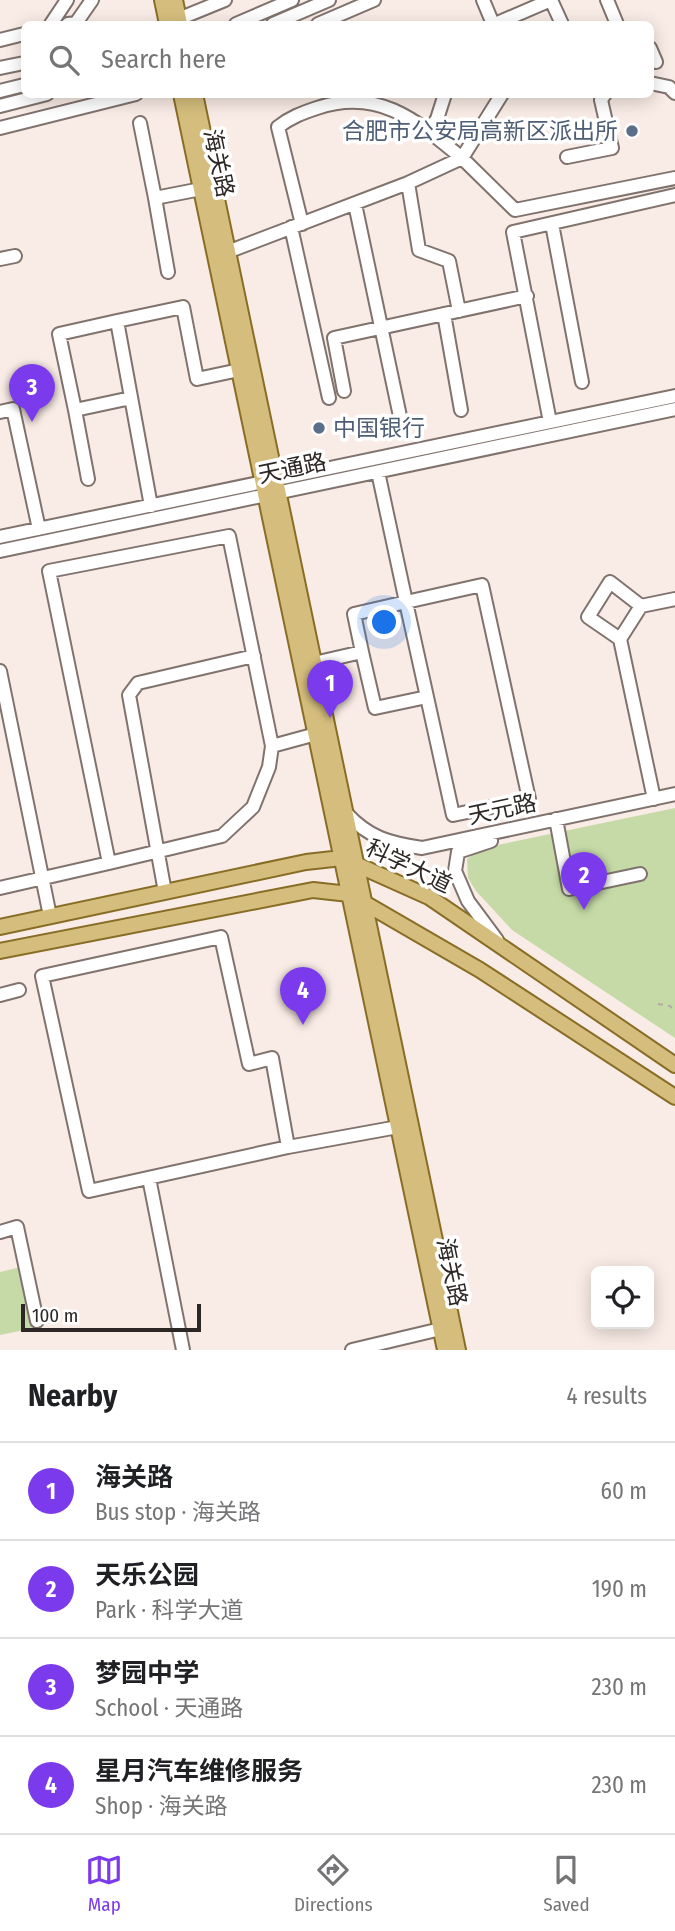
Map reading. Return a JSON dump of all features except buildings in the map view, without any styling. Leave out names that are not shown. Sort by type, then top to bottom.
[{"type":"main road","points":[[162,0],[170,21]]},
{"type":"main road","points":[[171,21],[175,0]]},
{"type":"main road","name":"海关路","points":[[182,98],[201,189],[222,254],[271,488],[316,734],[398,1127],[447,1328],[458,1350]]},
{"type":"main road","name":"海关路","points":[[196,98],[239,370],[314,663],[357,865],[447,1328],[445,1350]]},
{"type":"main road","name":"科学大道","points":[[0,927],[306,863],[342,858],[429,897],[675,1065]]},
{"type":"main road","points":[[0,951],[313,890],[349,894],[480,970],[675,1097]]},
{"type":"street","points":[[53,21],[67,0]]},
{"type":"street","points":[[77,21],[92,0]]},
{"type":"street","points":[[176,21],[225,0]]},
{"type":"street","points":[[243,21],[292,0]]},
{"type":"street","points":[[280,21],[329,0]]},
{"type":"street","points":[[325,21],[374,0]]},
{"type":"street","points":[[483,0],[493,21]]},
{"type":"street","points":[[501,21],[551,0],[561,21]]},
{"type":"street","points":[[607,0],[616,21]]},
{"type":"street","points":[[0,40],[21,34]]},
{"type":"street","points":[[654,57],[656,62]]},
{"type":"street","points":[[0,68],[21,63]]},
{"type":"street","points":[[654,84],[669,87],[675,93]]},
{"type":"street","points":[[0,91],[21,86]]},
{"type":"street","points":[[0,106],[31,98]]},
{"type":"street","points":[[0,128],[120,98]]},
{"type":"street","points":[[428,131],[437,119],[444,98]]},
{"type":"street","points":[[222,254],[408,183],[462,158],[500,98]]},
{"type":"street","points":[[567,157],[612,148],[602,98]]},
{"type":"street","points":[[329,398],[278,127],[292,116],[334,102],[369,101],[404,116],[428,131],[462,158],[515,210],[675,178]]},
{"type":"street","points":[[140,123],[168,272]]},
{"type":"street","points":[[408,183],[419,250],[449,261],[459,311]]},
{"type":"street","points":[[155,198],[201,189]]},
{"type":"street","points":[[550,422],[513,232],[674,195],[675,209]]},
{"type":"street","points":[[355,204],[401,421]]},
{"type":"street","points":[[552,224],[582,382]]},
{"type":"street","points":[[0,259],[15,256]]},
{"type":"street","points":[[344,391],[334,338],[527,296]]},
{"type":"street","points":[[88,479],[59,334],[183,307],[197,379],[239,370]]},
{"type":"street","points":[[444,314],[461,410]]},
{"type":"street","points":[[117,321],[151,506]]},
{"type":"street","name":"天通路","points":[[0,551],[550,422],[675,396]]},
{"type":"street","points":[[75,410],[131,398]]},
{"type":"street","points":[[0,412],[13,409],[39,529]]},
{"type":"street","name":"天通路","points":[[0,537],[151,506],[378,472],[675,409]]},
{"type":"street","points":[[378,472],[405,602],[427,697],[453,816],[529,799],[482,585],[405,602],[354,614],[375,708],[427,697]]},
{"type":"street","points":[[0,888],[159,852],[222,836],[253,807],[269,767],[272,746],[229,536],[49,570],[109,863]]},
{"type":"street","points":[[620,639],[588,617],[610,582],[640,606]]},
{"type":"street","points":[[654,799],[620,639],[640,606],[675,598]]},
{"type":"street","points":[[314,663],[362,652]]},
{"type":"street","points":[[165,892],[129,695],[138,683],[254,656]]},
{"type":"street","points":[[0,671],[50,916]]},
{"type":"street","points":[[272,746],[316,734]]},
{"type":"street","points":[[0,740],[14,737]]},
{"type":"street","name":"天元路","points":[[501,946],[468,901],[454,871],[458,852],[477,844],[675,794]]},
{"type":"street","name":"天元路","points":[[346,813],[370,835],[394,844],[422,848],[675,803]]},
{"type":"street","points":[[557,823],[569,890],[640,874]]},
{"type":"street","points":[[288,1147],[272,1058],[249,1063],[221,937],[42,976],[89,1191],[288,1147],[398,1127]]},
{"type":"street","points":[[0,995],[19,990]]},
{"type":"street","points":[[149,1178],[183,1350]]},
{"type":"street","points":[[0,1231],[17,1227],[37,1321]]},
{"type":"street","points":[[352,1350],[447,1328]]},
{"type":"path","points":[[658,1004],[670,1006],[675,1012]]},
{"type":"green space","points":[[675,808],[675,1038],[512,930],[476,891],[468,878],[467,859],[483,848]]},
{"type":"green space","points":[[21,1267],[34,1328],[0,1335],[0,1272]]},
{"type":"place","name":"合肥市公安局高新区派出所","points":[[632,131]]},
{"type":"place","name":"梦园中学","points":[[32,422]]},
{"type":"place","name":"中国银行","points":[[319,428]]},
{"type":"place","name":"海关路","points":[[330,718]]},
{"type":"place","name":"天乐公园","points":[[584,910]]},
{"type":"place","name":"星月汽车维修服务","points":[[303,1025]]}]
